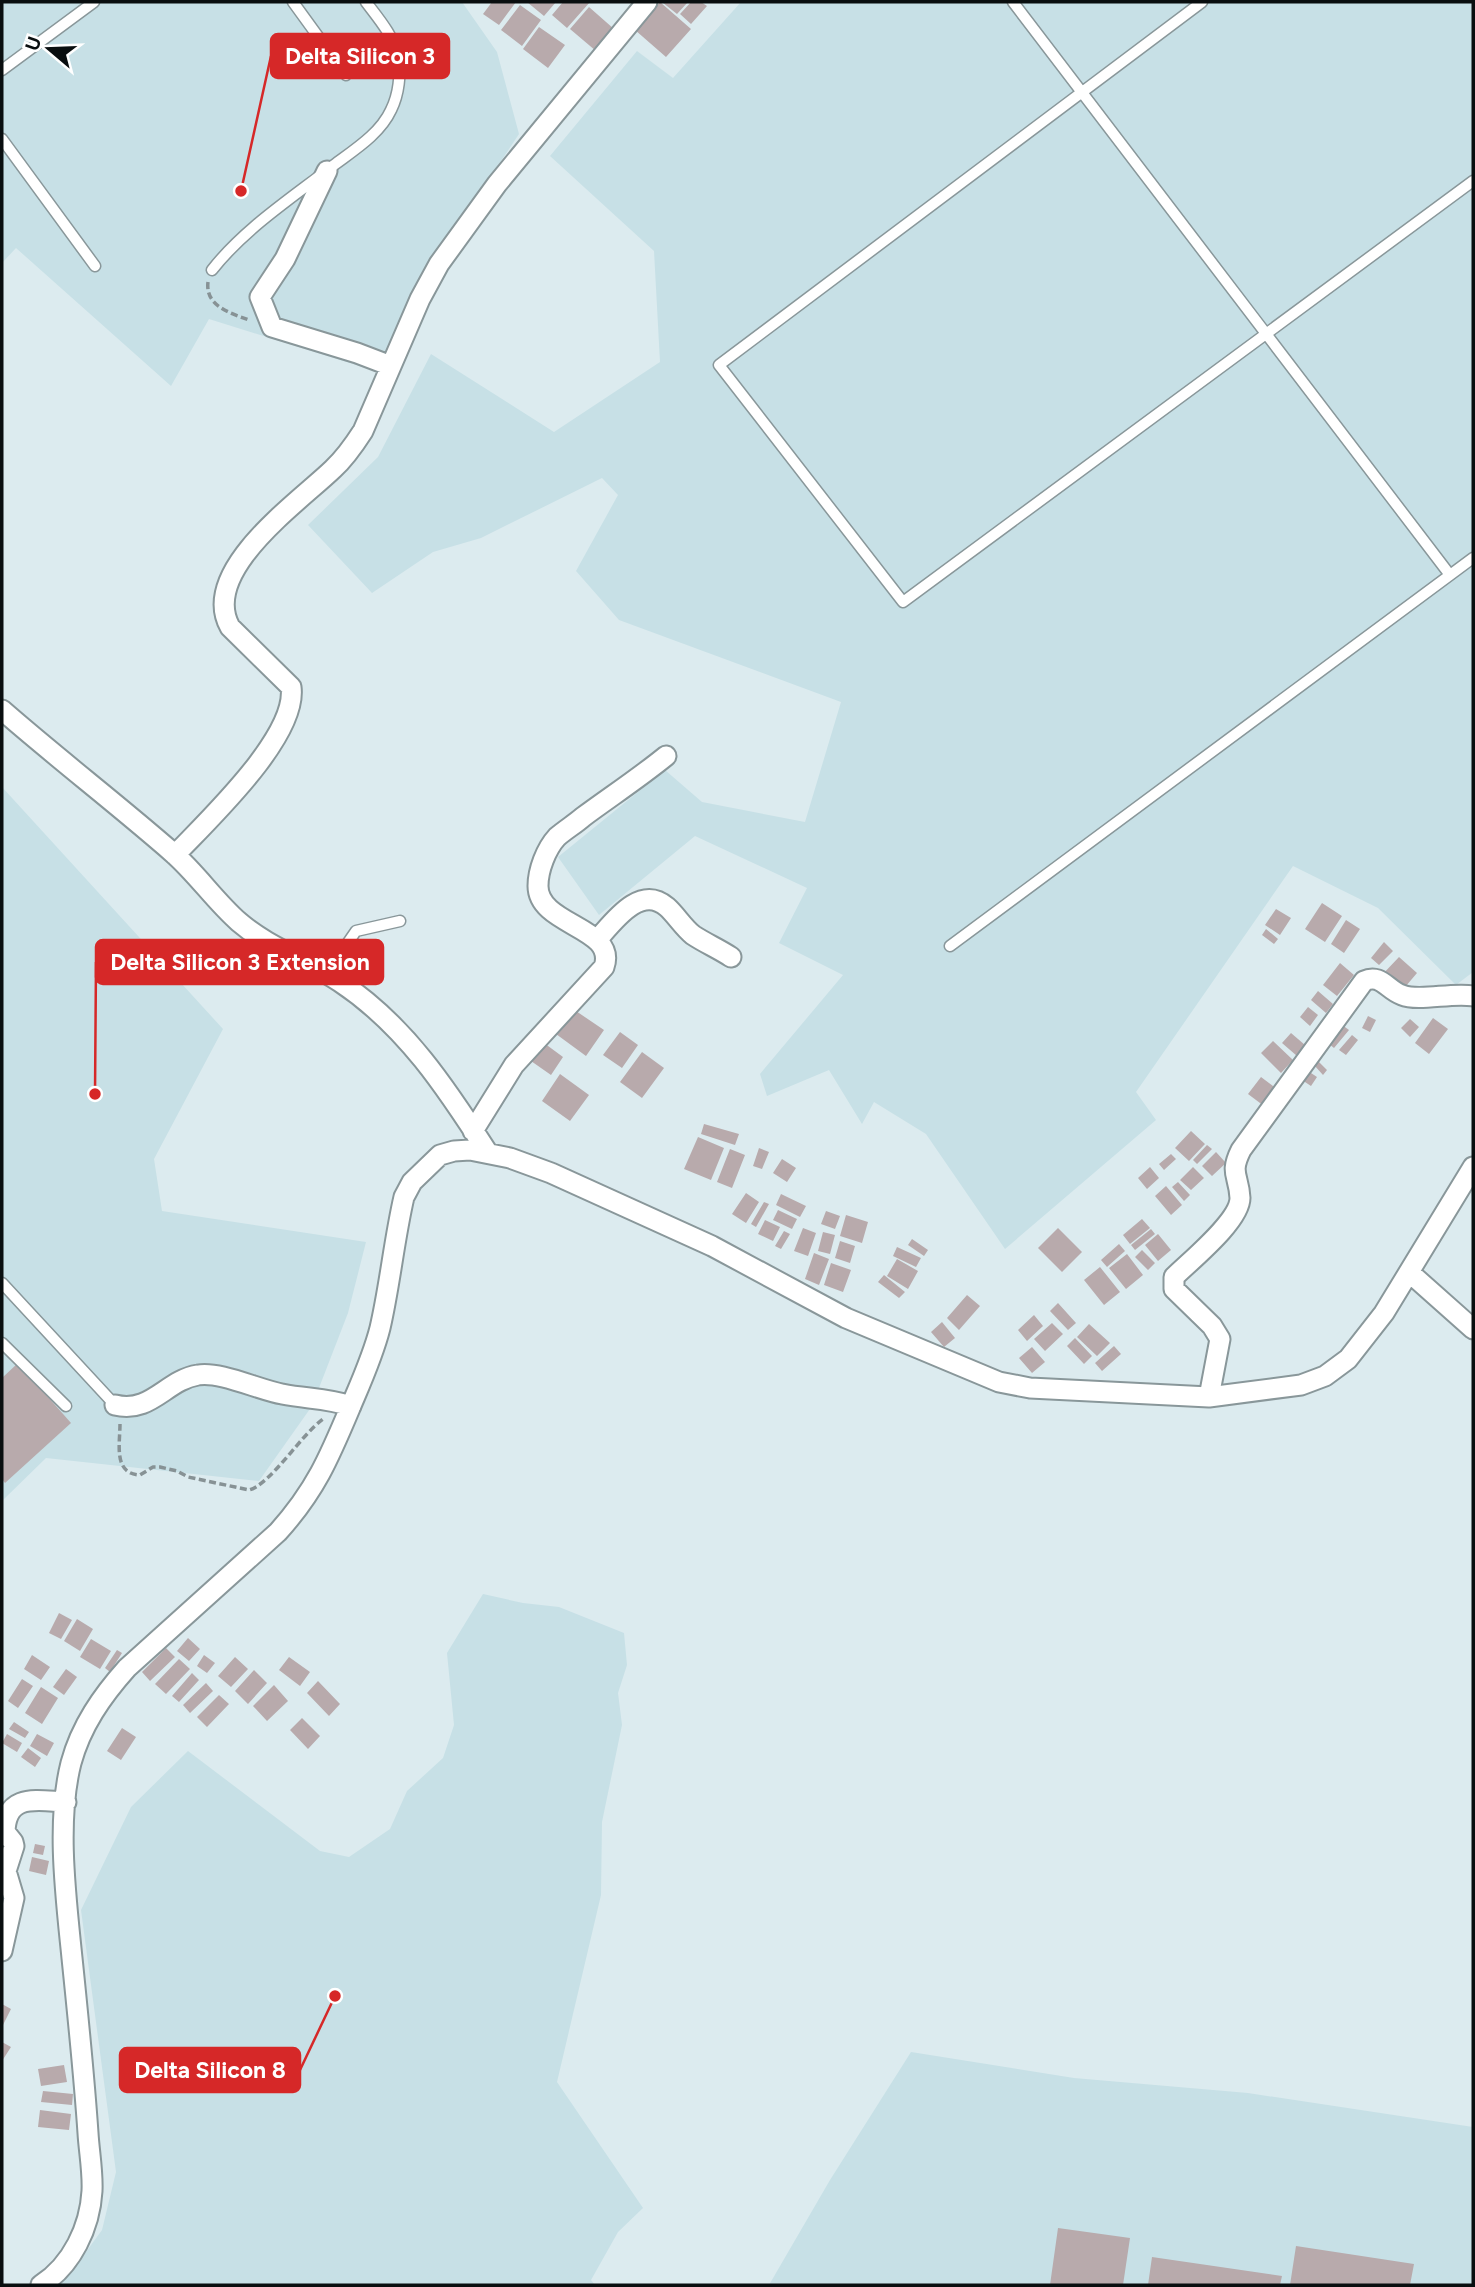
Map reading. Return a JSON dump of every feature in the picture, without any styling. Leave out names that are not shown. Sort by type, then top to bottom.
[{"type":"street","points":[[175,855],[248,775],[269,748],[290,709],[291,687],[230,626],[224,616],[226,591],[230,581],[252,545],[352,449],[363,431],[428,284],[452,246],[496,184],[647,2]]},
{"type":"street","points":[[327,171],[285,260],[260,297],[272,327],[391,366]]},
{"type":"street","points":[[2,710],[175,855],[241,923],[262,939],[327,973],[373,1007],[411,1044],[445,1086],[488,1153]]},
{"type":"street","points":[[473,1130],[514,1065],[604,967],[606,955],[597,940],[553,913],[540,897],[538,887],[544,857],[557,837],[666,756]]},
{"type":"street","points":[[597,940],[626,909],[642,899],[656,899],[673,912],[692,934],[731,957]]},
{"type":"street","points":[[1209,1397],[1220,1339],[1212,1326],[1172,1284],[1174,1277],[1233,1217],[1240,1198],[1234,1164],[1241,1150],[1364,981],[1379,979],[1400,995],[1410,998],[1459,994],[1473,996]]},
{"type":"street","points":[[41,2285],[72,2255],[82,2234],[92,2190],[82,2053],[63,1864],[66,1802],[71,1765],[79,1738],[107,1690],[127,1668],[278,1532],[300,1507],[329,1460],[369,1364],[379,1331],[404,1197],[412,1182],[440,1155],[454,1151],[488,1153],[541,1169],[712,1247],[846,1318],[999,1382],[1030,1388],[1209,1397],[1301,1385],[1325,1377],[1348,1359],[1384,1313],[1473,1167]]},
{"type":"street","points":[[1410,1273],[1473,1329]]},
{"type":"street","points":[[116,1405],[140,1407],[167,1388],[201,1374],[283,1394],[328,1398],[350,1410]]},
{"type":"street","points":[[2,1951],[14,1898],[6,1871],[14,1846],[5,1832],[8,1815],[17,1803],[27,1800],[66,1802]]},
{"type":"lane","points":[[2,70],[94,2]]},
{"type":"lane","points":[[293,2],[346,75]]},
{"type":"lane","points":[[212,270],[252,228],[371,137],[391,110],[399,82],[398,56],[388,32],[366,2]]},
{"type":"lane","points":[[1013,2],[1450,575]]},
{"type":"lane","points":[[1202,2],[719,365],[903,602],[1473,181]]},
{"type":"lane","points":[[2,139],[95,266]]},
{"type":"lane","points":[[950,946],[1473,558]]},
{"type":"lane","points":[[327,973],[356,931],[400,921]]},
{"type":"lane","points":[[2,1283],[116,1405]]},
{"type":"lane","points":[[2,1343],[66,1406]]},
{"type":"path","points":[[212,270],[207,292],[211,300],[231,313],[272,327]]},
{"type":"path","points":[[116,1405],[120,1420],[119,1456],[127,1473],[140,1475],[156,1467],[170,1469],[188,1477],[243,1490],[256,1488],[311,1428],[327,1416],[350,1410]]},
{"type":"shaded area","points":[[2,2],[462,2],[497,52],[519,134],[427,272],[385,374],[209,319],[171,386],[16,248],[2,263]]},
{"type":"shaded area","points":[[741,2],[1473,2],[1473,972],[1456,985],[1378,908],[1293,866],[1136,1092],[1156,1120],[1005,1249],[926,1134],[874,1102],[862,1124],[829,1070],[767,1096],[760,1074],[843,975],[779,943],[807,888],[695,836],[599,915],[558,857],[665,770],[702,802],[805,822],[841,702],[619,620],[576,571],[618,495],[602,478],[481,538],[433,552],[372,593],[308,525],[378,457],[431,354],[554,432],[660,362],[654,251],[550,156],[637,51],[673,78]]},
{"type":"shaded area","points":[[2,787],[223,1029],[154,1159],[162,1211],[366,1242],[348,1313],[312,1406],[259,1481],[46,1458],[2,1501]]},
{"type":"shaded area","points":[[483,1594],[523,1603],[559,1607],[624,1633],[627,1665],[618,1693],[622,1725],[602,1822],[601,1895],[557,2082],[643,2208],[618,2232],[591,2280],[595,2285],[48,2285],[72,2271],[102,2230],[116,2172],[81,1910],[131,1807],[188,1751],[320,1851],[349,1857],[390,1829],[407,1791],[443,1758],[454,1725],[447,1653]]},
{"type":"shaded area","points":[[911,2052],[1074,2078],[1248,2093],[1473,2127],[1473,2285],[769,2285],[830,2180]]},
{"type":"building","points":[[492,2],[516,2],[499,25],[483,14]]},
{"type":"building","points":[[527,2],[556,2],[544,16]]},
{"type":"building","points":[[563,2],[590,2],[567,28],[552,15]]},
{"type":"building","points":[[660,2],[691,29],[666,57],[635,30]]},
{"type":"building","points":[[662,2],[688,2],[677,14]]},
{"type":"building","points":[[691,2],[701,2],[707,6],[691,24],[680,14]]},
{"type":"building","points":[[520,5],[541,20],[522,46],[501,30]]},
{"type":"building","points":[[589,7],[614,29],[596,51],[570,29]]},
{"type":"building","points":[[539,27],[565,45],[548,68],[523,49]]},
{"type":"building","points":[[1322,903],[1342,916],[1325,942],[1305,929]]},
{"type":"building","points":[[1276,909],[1291,918],[1280,935],[1265,925]]},
{"type":"building","points":[[1346,920],[1360,929],[1344,953],[1331,944]]},
{"type":"building","points":[[1266,929],[1278,939],[1274,944],[1262,935]]},
{"type":"building","points":[[1384,942],[1393,951],[1379,965],[1371,958]]},
{"type":"building","points":[[1399,957],[1417,973],[1400,993],[1381,976]]},
{"type":"building","points":[[1340,963],[1354,975],[1337,996],[1323,985]]},
{"type":"building","points":[[1318,991],[1333,1004],[1326,1013],[1311,1000]]},
{"type":"building","points":[[1308,1007],[1318,1015],[1310,1026],[1300,1017]]},
{"type":"building","points":[[573,1009],[604,1030],[586,1056],[556,1034]]},
{"type":"building","points":[[1368,1016],[1376,1020],[1370,1032],[1362,1028]]},
{"type":"building","points":[[1433,1018],[1448,1029],[1429,1054],[1415,1043]]},
{"type":"building","points":[[1410,1019],[1419,1027],[1410,1037],[1401,1028]]},
{"type":"building","points":[[1338,1022],[1349,1030],[1334,1048],[1324,1040]]},
{"type":"building","points":[[620,1032],[638,1045],[622,1068],[603,1055]]},
{"type":"building","points":[[1291,1033],[1305,1045],[1297,1056],[1282,1043]]},
{"type":"building","points":[[1352,1035],[1358,1040],[1346,1055],[1339,1050]]},
{"type":"building","points":[[1273,1041],[1293,1060],[1281,1073],[1261,1053]]},
{"type":"building","points":[[544,1043],[563,1057],[551,1075],[531,1061]]},
{"type":"building","points":[[642,1052],[664,1068],[642,1098],[620,1082]]},
{"type":"building","points":[[1318,1061],[1327,1070],[1323,1075],[1314,1065]]},
{"type":"building","points":[[1308,1071],[1317,1077],[1311,1086],[1302,1080]]},
{"type":"building","points":[[560,1074],[589,1095],[570,1121],[542,1101]]},
{"type":"building","points":[[1261,1077],[1277,1089],[1264,1106],[1248,1094]]},
{"type":"building","points":[[704,1124],[739,1134],[735,1145],[701,1134]]},
{"type":"building","points":[[1191,1131],[1205,1144],[1189,1161],[1175,1148]]},
{"type":"building","points":[[698,1137],[724,1148],[711,1180],[684,1169]]},
{"type":"building","points":[[1207,1145],[1212,1149],[1197,1164],[1193,1160]]},
{"type":"building","points":[[759,1148],[769,1152],[762,1169],[753,1166]]},
{"type":"building","points":[[730,1149],[745,1155],[732,1188],[717,1182]]},
{"type":"building","points":[[1216,1152],[1226,1163],[1212,1176],[1202,1166]]},
{"type":"building","points":[[1171,1154],[1176,1159],[1164,1170],[1159,1164]]},
{"type":"building","points":[[782,1159],[796,1168],[787,1182],[773,1173]]},
{"type":"building","points":[[1150,1167],[1159,1178],[1147,1189],[1138,1178]]},
{"type":"building","points":[[1193,1167],[1204,1178],[1191,1190],[1180,1180]]},
{"type":"building","points":[[1178,1182],[1190,1195],[1184,1201],[1172,1187]]},
{"type":"building","points":[[1166,1186],[1182,1205],[1171,1215],[1155,1196]]},
{"type":"building","points":[[746,1193],[759,1202],[746,1223],[732,1214]]},
{"type":"building","points":[[781,1194],[806,1206],[800,1217],[776,1205]]},
{"type":"building","points":[[764,1202],[769,1204],[756,1227],[751,1224]]},
{"type":"building","points":[[778,1210],[797,1219],[792,1229],[773,1220]]},
{"type":"building","points":[[826,1211],[840,1216],[835,1229],[821,1224]]},
{"type":"building","points":[[846,1215],[868,1222],[862,1243],[840,1236]]},
{"type":"building","points":[[1142,1219],[1150,1228],[1130,1244],[1123,1235]]},
{"type":"building","points":[[765,1220],[780,1227],[773,1241],[758,1234]]},
{"type":"building","points":[[803,1228],[816,1233],[808,1256],[794,1251]]},
{"type":"building","points":[[1058,1228],[1082,1252],[1062,1272],[1038,1248]]},
{"type":"building","points":[[1151,1229],[1155,1234],[1135,1250],[1131,1245]]},
{"type":"building","points":[[784,1231],[790,1234],[781,1249],[775,1246]]},
{"type":"building","points":[[823,1232],[835,1235],[830,1254],[818,1251]]},
{"type":"building","points":[[1158,1234],[1171,1250],[1158,1261],[1145,1245]]},
{"type":"building","points":[[912,1239],[928,1250],[924,1256],[908,1245]]},
{"type":"building","points":[[840,1241],[855,1246],[850,1263],[835,1258]]},
{"type":"building","points":[[1119,1244],[1125,1251],[1107,1267],[1101,1260]]},
{"type":"building","points":[[897,1247],[921,1258],[916,1267],[893,1256]]},
{"type":"building","points":[[1142,1250],[1155,1263],[1148,1270],[1135,1257]]},
{"type":"building","points":[[814,1253],[829,1259],[819,1285],[805,1279]]},
{"type":"building","points":[[1127,1254],[1143,1275],[1126,1289],[1109,1268]]},
{"type":"building","points":[[897,1259],[918,1271],[908,1289],[887,1276]]},
{"type":"building","points":[[831,1263],[851,1270],[843,1292],[824,1285]]},
{"type":"building","points":[[1100,1267],[1120,1292],[1104,1305],[1084,1280]]},
{"type":"building","points":[[884,1275],[905,1292],[899,1298],[878,1282]]},
{"type":"building","points":[[967,1295],[980,1306],[959,1330],[947,1318]]},
{"type":"building","points":[[1058,1303],[1076,1323],[1068,1330],[1050,1311]]},
{"type":"building","points":[[1034,1315],[1043,1326],[1027,1341],[1018,1330]]},
{"type":"building","points":[[942,1322],[955,1338],[944,1347],[931,1332]]},
{"type":"building","points":[[1052,1323],[1063,1334],[1045,1351],[1034,1339]]},
{"type":"building","points":[[1089,1324],[1110,1343],[1097,1356],[1077,1337]]},
{"type":"building","points":[[1075,1338],[1092,1356],[1084,1364],[1067,1346]]},
{"type":"building","points":[[1114,1346],[1121,1354],[1102,1371],[1095,1363]]},
{"type":"building","points":[[1032,1347],[1045,1362],[1032,1373],[1019,1358]]},
{"type":"building","points":[[18,1363],[71,1423],[5,1483],[2,1479],[2,1378]]},
{"type":"building","points":[[59,1613],[72,1620],[61,1639],[49,1633]]},
{"type":"building","points":[[77,1619],[93,1629],[80,1651],[64,1641]]},
{"type":"building","points":[[188,1638],[200,1649],[189,1661],[177,1651]]},
{"type":"building","points":[[91,1639],[111,1651],[100,1669],[80,1657]]},
{"type":"building","points":[[166,1648],[175,1657],[150,1681],[142,1672]]},
{"type":"building","points":[[117,1650],[122,1653],[110,1672],[105,1668]]},
{"type":"building","points":[[32,1655],[50,1667],[41,1680],[24,1669]]},
{"type":"building","points":[[204,1655],[215,1663],[207,1673],[197,1666]]},
{"type":"building","points":[[235,1657],[248,1669],[231,1687],[218,1676]]},
{"type":"building","points":[[289,1657],[310,1672],[300,1686],[279,1670]]},
{"type":"building","points":[[179,1659],[190,1669],[166,1694],[155,1684]]},
{"type":"building","points":[[66,1669],[77,1677],[64,1695],[53,1687]]},
{"type":"building","points":[[254,1670],[267,1683],[248,1704],[235,1691]]},
{"type":"building","points":[[192,1673],[199,1680],[179,1702],[172,1696]]},
{"type":"building","points":[[22,1679],[33,1686],[18,1708],[8,1701]]},
{"type":"building","points":[[318,1681],[340,1704],[329,1716],[307,1693]]},
{"type":"building","points":[[206,1683],[213,1691],[190,1713],[183,1705]]},
{"type":"building","points":[[274,1685],[288,1701],[267,1721],[253,1706]]},
{"type":"building","points":[[41,1687],[58,1698],[42,1724],[25,1713]]},
{"type":"building","points":[[219,1695],[229,1704],[207,1727],[197,1717]]},
{"type":"building","points":[[302,1718],[320,1736],[308,1749],[290,1730]]},
{"type":"building","points":[[14,1722],[29,1732],[25,1738],[9,1729]]},
{"type":"building","points":[[122,1728],[136,1737],[121,1760],[107,1751]]},
{"type":"building","points":[[7,1734],[22,1743],[17,1752],[2,1743]]},
{"type":"building","points":[[37,1734],[54,1743],[47,1756],[30,1746]]},
{"type":"building","points":[[28,1748],[41,1758],[35,1767],[21,1757]]},
{"type":"building","points":[[35,1844],[45,1846],[43,1855],[33,1853]]},
{"type":"building","points":[[32,1857],[49,1861],[46,1875],[29,1871]]},
{"type":"building","points":[[2,2004],[11,2009],[2,2027]]},
{"type":"building","points":[[2,2042],[11,2047],[2,2061]]},
{"type":"building","points":[[64,2065],[67,2082],[41,2086],[38,2069]]},
{"type":"building","points":[[43,2091],[73,2094],[72,2105],[41,2102]]},
{"type":"building","points":[[40,2110],[71,2114],[69,2130],[38,2127]]},
{"type":"building","points":[[1058,2228],[1130,2238],[1123,2285],[1050,2285]]},
{"type":"building","points":[[1296,2246],[1414,2264],[1410,2285],[1290,2285]]},
{"type":"building","points":[[1152,2257],[1282,2276],[1280,2285],[1148,2285]]},
{"type":"place","name":"Delta Silicon 3","points":[[241,191]]},
{"type":"place","name":"Delta Silicon 3 Extension","points":[[95,1094]]},
{"type":"place","name":"Delta Silicon 8","points":[[335,1996]]}]
